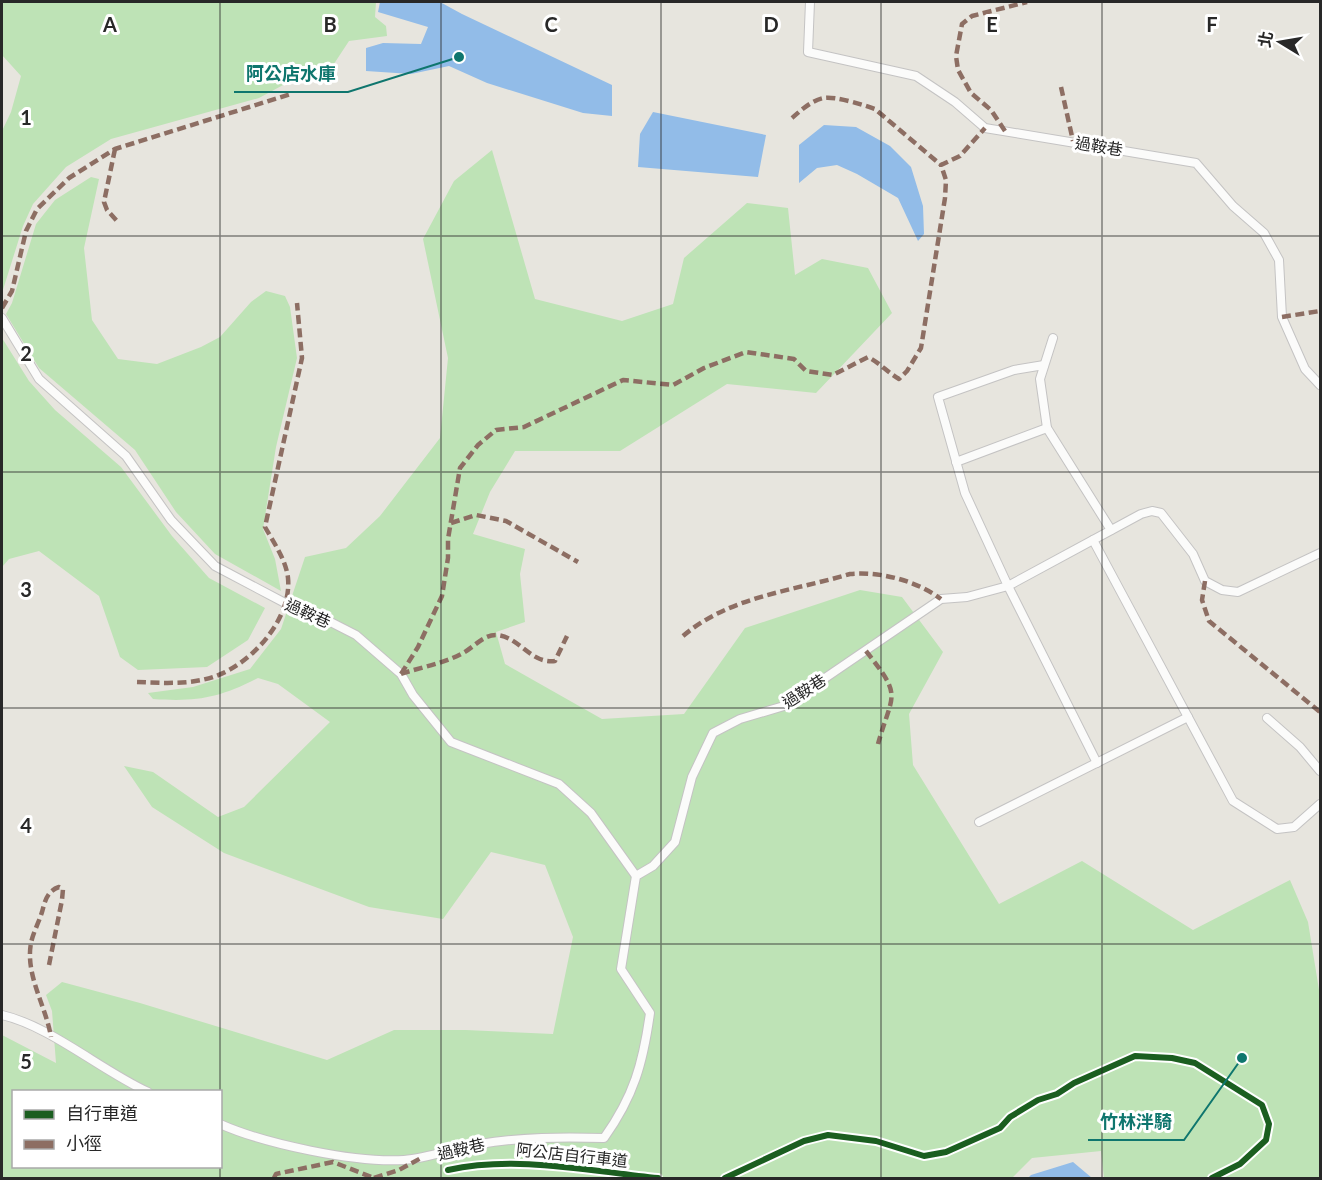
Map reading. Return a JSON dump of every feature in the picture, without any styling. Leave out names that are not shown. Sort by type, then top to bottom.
[{"type":"lane","name":"過鞍巷","points":[[810,2],[808,52],[916,76],[955,102],[985,128],[1196,163],[1233,206],[1264,233],[1279,260],[1282,317],[1305,369],[1320,385]]},
{"type":"lane","name":"過鞍巷","points":[[2,318],[39,379],[126,456],[171,520],[215,566],[285,603],[307,610],[356,635],[401,675],[413,695],[451,742],[559,784],[591,813],[636,876],[621,969],[650,1012],[644,1057],[632,1093],[603,1138],[538,1137],[467,1146],[429,1157],[402,1160],[341,1155],[262,1140],[222,1125]]},
{"type":"lane","points":[[1053,338],[1040,379],[1047,428],[1111,530]]},
{"type":"lane","points":[[1044,365],[1014,370],[938,397],[965,493],[1008,586],[1097,763]]},
{"type":"lane","points":[[956,462],[1047,428]]},
{"type":"lane","name":"過鞍巷","points":[[636,876],[653,866],[675,842],[692,777],[713,733],[740,719],[784,706],[940,599],[967,597],[1008,586],[1141,514],[1156,511],[1179,534],[1205,581],[1222,590],[1238,592],[1320,553]]},
{"type":"lane","points":[[1093,540],[1233,801],[1277,829],[1294,827],[1320,804]]},
{"type":"lane","points":[[979,822],[1188,717]]},
{"type":"lane","points":[[1267,718],[1300,747],[1320,771]]},
{"type":"lane","points":[[2,1015],[51,1037],[144,1090]]},
{"type":"green space","points":[[2,2],[376,2],[375,17],[386,26],[387,36],[349,41],[324,79],[285,84],[259,98],[111,139],[66,167],[33,204],[23,226],[2,293],[2,131],[11,112],[21,76],[2,55]]},
{"type":"green space","points":[[492,150],[535,299],[622,321],[673,304],[684,258],[747,203],[788,208],[795,275],[822,259],[868,268],[892,313],[816,393],[727,384],[620,451],[515,451],[490,492],[473,534],[525,549],[520,574],[525,622],[496,632],[505,664],[602,719],[684,714],[745,628],[860,590],[902,597],[943,652],[909,714],[913,765],[999,904],[1082,861],[1193,930],[1290,880],[1308,922],[1320,996],[1320,1178],[1104,1178],[1101,1151],[1032,1158],[1012,1178],[2,1178],[2,1035],[56,1063],[52,1011],[46,995],[62,982],[140,1003],[327,1060],[394,1030],[466,1030],[553,1034],[573,937],[545,865],[491,852],[443,919],[369,907],[224,853],[152,807],[124,766],[153,772],[218,817],[244,807],[330,722],[278,684],[258,678],[219,694],[195,699],[153,699],[148,693],[193,687],[250,669],[281,629],[305,557],[346,548],[380,516],[440,438],[448,358],[423,239],[454,181]]},
{"type":"green space","points":[[91,177],[99,179],[84,248],[92,320],[118,359],[157,364],[220,337],[251,302],[266,291],[285,296],[290,307],[297,358],[276,447],[263,529],[275,559],[281,591],[215,554],[176,512],[135,450],[39,368],[6,314],[12,303],[36,224],[55,200]]},
{"type":"green space","points":[[2,338],[29,381],[55,410],[121,467],[172,536],[209,578],[265,608],[248,640],[207,667],[138,670],[120,657],[99,596],[39,551],[9,559],[2,567]]},
{"type":"water","points":[[380,2],[440,2],[612,85],[612,116],[583,113],[487,83],[449,66],[411,74],[366,71],[366,48],[383,43],[421,44],[428,27],[378,12]]},
{"type":"water","points":[[653,112],[766,135],[758,177],[638,167],[640,134]]},
{"type":"water","points":[[824,125],[856,127],[890,146],[911,167],[923,206],[924,234],[918,241],[898,198],[857,174],[837,165],[817,168],[799,183],[799,145]]},
{"type":"water","points":[[1073,1162],[1092,1178],[1028,1178],[1031,1175]]},
{"type":"marked path","points":[[1005,131],[991,110],[971,93],[958,70],[956,56],[962,24],[972,16],[1027,2]]},
{"type":"marked path","points":[[1061,87],[1073,141]]},
{"type":"marked path","points":[[2,308],[12,291],[26,231],[37,209],[69,178],[115,149],[291,94]]},
{"type":"marked path","points":[[792,118],[811,103],[824,98],[864,105],[875,109],[941,165]]},
{"type":"marked path","points":[[401,674],[418,647],[442,596],[448,558],[448,539],[460,468],[478,445],[496,430],[524,427],[623,380],[673,385],[704,368],[746,352],[794,359],[806,371],[833,375],[868,357],[899,379],[907,371],[921,348],[945,198],[946,180],[941,165],[960,156],[985,128]]},
{"type":"marked path","points":[[115,149],[104,202],[107,210],[117,221]]},
{"type":"marked path","points":[[137,682],[197,681],[230,670],[256,650],[267,638],[284,609],[288,593],[287,571],[265,527],[302,358],[297,303]]},
{"type":"marked path","points":[[1282,317],[1320,311]]},
{"type":"marked path","points":[[451,523],[476,515],[506,521],[578,562]]},
{"type":"marked path","points":[[683,636],[701,623],[741,603],[850,574],[874,574],[910,582],[941,599]]},
{"type":"marked path","points":[[1205,581],[1202,600],[1209,621],[1320,712]]},
{"type":"marked path","points":[[401,674],[455,657],[483,639],[496,635],[511,640],[538,658],[555,661],[567,636]]},
{"type":"marked path","points":[[866,651],[886,678],[892,695],[878,744]]},
{"type":"marked path","points":[[49,965],[62,900],[63,889],[59,887],[52,891],[46,900],[32,939],[30,955],[33,979],[51,1037]]},
{"type":"marked path","points":[[374,1178],[399,1170],[421,1158]]},
{"type":"marked path","points":[[274,1178],[276,1174],[333,1162],[374,1178]]},
{"type":"cycle path","points":[[725,1178],[804,1141],[828,1135],[876,1141],[924,1156],[946,1152],[1000,1128],[1010,1117],[1038,1100],[1057,1094],[1074,1083],[1135,1056],[1172,1058],[1195,1063],[1262,1105],[1269,1124],[1266,1140],[1240,1164],[1212,1178]]},
{"type":"cycle path","name":"阿公店自行車道","points":[[448,1170],[474,1166],[526,1164],[658,1178]]},
{"type":"place","name":"阿公店水庫","points":[[459,57]]},
{"type":"place","name":"竹林泮騎","points":[[1242,1058]]}]
